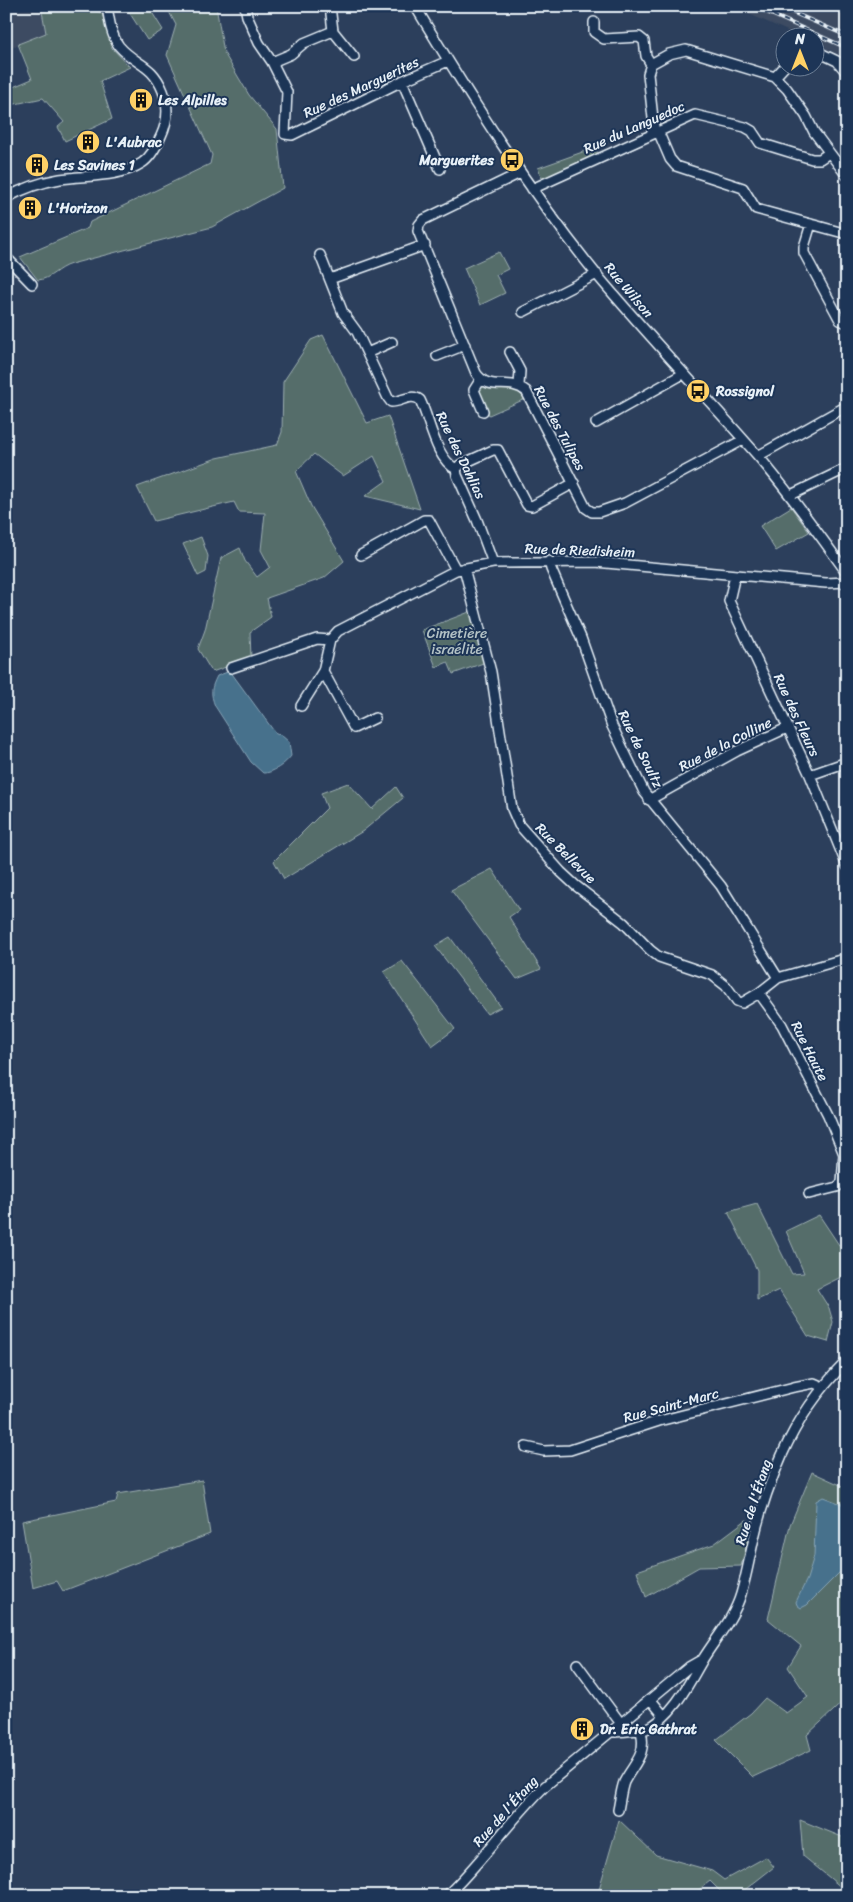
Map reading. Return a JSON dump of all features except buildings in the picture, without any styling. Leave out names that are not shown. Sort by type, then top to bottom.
[{"type":"street","points":[[6,198],[47,182],[117,172],[134,167],[146,159],[159,142],[164,129],[168,108],[163,92],[151,71],[125,52],[117,43],[107,6]]},
{"type":"street","points":[[245,6],[259,43],[272,62],[291,54],[304,43],[333,31]]},
{"type":"street","points":[[330,6],[333,31],[354,57]]},
{"type":"street","name":"Rue Wilson","points":[[415,6],[448,61],[532,189],[597,274],[791,495],[847,573]]},
{"type":"street","points":[[594,22],[594,32],[604,39],[639,37],[644,41],[646,56],[651,64]]},
{"type":"street","points":[[847,176],[829,153],[792,96],[775,77],[686,50],[669,54],[651,64],[648,78],[654,132],[676,166],[743,188],[756,209],[847,234]]},
{"type":"street","points":[[826,56],[837,61],[847,73]]},
{"type":"street","name":"Rue des Marguerites","points":[[272,62],[287,92],[285,134],[292,135],[402,81],[448,61]]},
{"type":"street","points":[[402,81],[440,169]]},
{"type":"street","name":"Rue du Languedoc","points":[[532,189],[697,114],[745,127],[752,131],[760,143],[812,159],[820,159],[829,153]]},
{"type":"street","points":[[483,411],[474,390],[481,380],[418,231],[419,225],[423,220],[520,173]]},
{"type":"street","points":[[810,224],[804,253],[840,320],[847,323]]},
{"type":"street","points":[[330,279],[425,245]]},
{"type":"street","name":"Rue des Dahlias","points":[[320,255],[343,313],[356,332],[392,402],[411,396],[420,400],[431,431],[448,465],[456,470],[493,563]]},
{"type":"street","points":[[6,257],[32,284]]},
{"type":"street","points":[[524,312],[597,274]]},
{"type":"street","points":[[367,353],[392,342]]},
{"type":"street","points":[[437,356],[465,345]]},
{"type":"street","points":[[510,352],[520,371],[519,385]]},
{"type":"street","points":[[596,423],[683,374]]},
{"type":"street","name":"Rue des Tulipes","points":[[481,380],[488,384],[519,385],[526,391],[586,508],[592,512],[598,512],[626,503],[743,440]]},
{"type":"street","points":[[758,456],[847,406]]},
{"type":"street","points":[[456,470],[460,464],[498,446],[527,505],[532,506],[574,484]]},
{"type":"street","points":[[791,495],[847,468]]},
{"type":"street","points":[[361,556],[424,520],[429,520],[460,569]]},
{"type":"street","name":"Rue de Soultz","points":[[549,562],[550,569],[581,638],[612,726],[644,792],[721,886],[778,978]]},
{"type":"street","name":"Rue de Riedisheim","points":[[330,640],[338,631],[460,569],[493,563],[595,562],[826,583],[847,582]]},
{"type":"street","name":"Rue Bellevue","points":[[460,569],[491,672],[512,809],[520,825],[575,885],[624,923],[659,957],[712,975],[726,986],[737,1002],[742,1003],[759,993]]},
{"type":"street","name":"Rue des Fleurs","points":[[735,575],[729,601],[810,775],[847,866]]},
{"type":"street","points":[[231,668],[317,639],[330,640],[323,671],[301,706]]},
{"type":"street","points":[[323,671],[354,728],[375,718]]},
{"type":"street","name":"Rue de la Colline","points":[[649,800],[737,751],[787,728]]},
{"type":"street","points":[[810,775],[847,762]]},
{"type":"street","points":[[759,993],[778,978],[847,958]]},
{"type":"street","name":"Rue Haute","points":[[759,993],[782,1025],[828,1116],[843,1139],[845,1154],[842,1183],[837,1187],[809,1194]]},
{"type":"street","name":"Rue de l'Étang","points":[[613,1732],[637,1730],[653,1726],[664,1716],[694,1677],[703,1659],[734,1611],[741,1594],[760,1517],[783,1453],[806,1412],[824,1387],[847,1361]]},
{"type":"street","name":"Rue Saint-Marc","points":[[526,1447],[544,1451],[570,1450],[659,1421],[794,1386],[814,1383],[824,1387]]},
{"type":"street","name":"Rue de l'Étang","points":[[446,1896],[467,1875],[524,1807],[559,1774],[613,1732],[690,1667],[703,1659]]},
{"type":"street","points":[[577,1664],[619,1721],[637,1730],[643,1748],[640,1757],[624,1783],[618,1810]]},
{"type":"street","points":[[651,1700],[664,1716]]},
{"type":"shaded area","points":[[731,6],[847,6],[847,58],[826,49],[826,28],[781,28]]},
{"type":"shaded area","points":[[42,8],[46,34],[6,50],[6,16],[20,10]]},
{"type":"shaded area","points":[[230,671],[276,734],[281,735],[289,742],[291,756],[282,765],[270,772],[263,773],[251,762],[215,706],[212,698],[212,687],[215,680],[217,676]]},
{"type":"shaded area","points":[[823,1497],[847,1506],[847,1565],[807,1605],[801,1608],[796,1602],[807,1579],[814,1556],[816,1501]]},
{"type":"green space","points":[[41,6],[80,6],[102,13],[112,48],[130,67],[100,81],[112,119],[65,141],[58,127],[64,122],[43,98],[6,106],[6,90],[32,79],[18,44],[46,33]]},
{"type":"green space","points":[[132,6],[148,6],[163,30],[147,40],[127,9]]},
{"type":"green space","points":[[166,6],[216,6],[224,53],[249,95],[277,129],[283,188],[212,227],[71,264],[47,278],[38,280],[20,257],[88,228],[90,222],[210,164],[212,155],[167,55],[176,25]]},
{"type":"green space","points":[[588,150],[601,153],[542,179],[538,168]]},
{"type":"green space","points":[[499,252],[508,269],[496,275],[505,293],[480,305],[464,268]]},
{"type":"green space","points":[[323,335],[367,423],[388,416],[420,509],[365,496],[386,481],[374,456],[343,476],[314,454],[296,471],[311,506],[344,561],[324,578],[267,598],[271,617],[250,632],[251,658],[212,672],[198,649],[205,630],[221,558],[240,548],[245,561],[257,577],[270,567],[261,550],[265,513],[239,512],[234,502],[154,521],[137,487],[217,458],[277,445],[282,432],[283,382],[311,340]]},
{"type":"green space","points":[[479,386],[489,389],[516,390],[525,399],[489,415],[478,392]]},
{"type":"green space","points":[[791,507],[809,532],[776,551],[760,526]]},
{"type":"green space","points":[[201,537],[208,556],[206,572],[198,576],[183,544]]},
{"type":"green space","name":"Cimetière israélite","points":[[472,611],[486,662],[453,674],[448,662],[436,667],[422,630]]},
{"type":"green space","points":[[348,783],[372,809],[396,787],[403,798],[363,831],[284,879],[274,861],[327,808],[321,793]]},
{"type":"green space","points":[[492,869],[519,910],[509,917],[541,969],[517,979],[451,890]]},
{"type":"green space","points":[[450,937],[501,1007],[487,1014],[435,946]]},
{"type":"green space","points":[[402,961],[455,1029],[432,1046],[384,972]]},
{"type":"green space","points":[[757,1204],[792,1274],[804,1273],[786,1231],[819,1215],[847,1257],[847,1281],[841,1277],[817,1289],[829,1308],[833,1322],[828,1342],[808,1336],[779,1290],[757,1300],[757,1270],[728,1212]]},
{"type":"green space","points":[[812,1472],[847,1488],[847,1698],[807,1735],[811,1750],[753,1777],[716,1740],[751,1713],[765,1698],[786,1713],[808,1697],[788,1667],[801,1646],[768,1619],[790,1525]]},
{"type":"green space","points":[[202,1480],[210,1534],[63,1591],[57,1581],[33,1588],[22,1521],[116,1502],[118,1494]]},
{"type":"green space","points":[[746,1520],[753,1522],[741,1566],[699,1567],[646,1597],[637,1571],[714,1544]]},
{"type":"green space","points":[[619,1820],[656,1855],[712,1871],[724,1880],[766,1857],[774,1867],[737,1896],[725,1896],[710,1881],[691,1896],[597,1896]]},
{"type":"green space","points":[[800,1820],[847,1839],[847,1892],[803,1856]]},
{"type":"railway","points":[[753,6],[847,48]]},
{"type":"railway","points":[[778,6],[847,36]]},
{"type":"place","name":"Les Alpilles","points":[[141,100]]},
{"type":"place","name":"L'Aubrac","points":[[88,142]]},
{"type":"place","name":"Marguerites","points":[[512,160]]},
{"type":"place","name":"Les Savines 1","points":[[37,165]]},
{"type":"place","name":"L'Horizon","points":[[30,208]]},
{"type":"place","name":"Rossignol","points":[[698,391]]},
{"type":"place","name":"Dr. Eric Gathrat","points":[[582,1729]]}]
